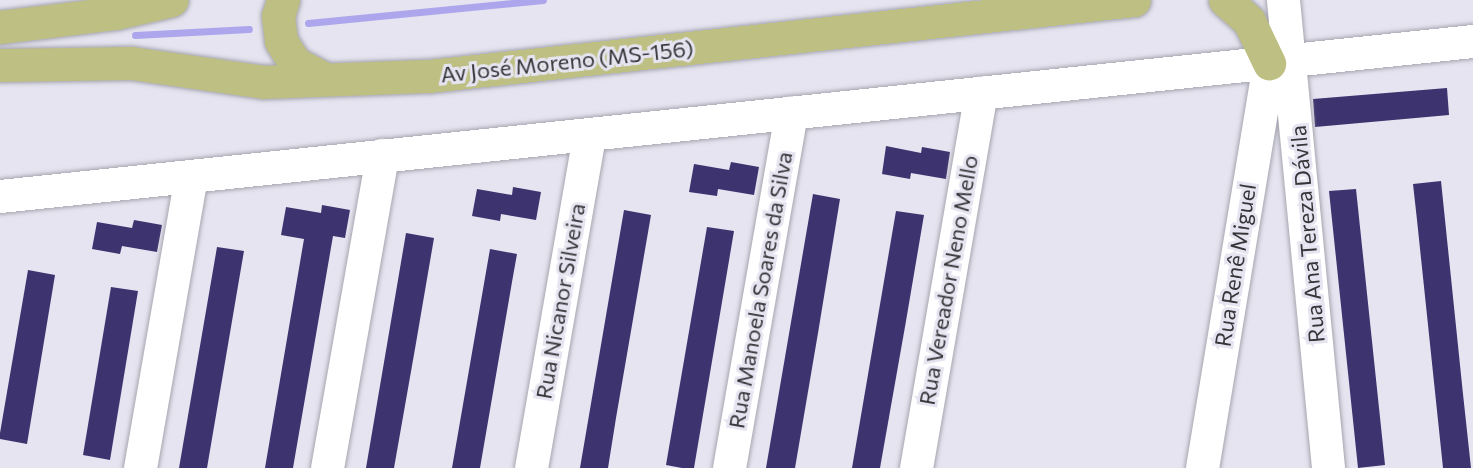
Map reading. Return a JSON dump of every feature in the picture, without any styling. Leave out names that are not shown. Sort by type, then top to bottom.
[{"type":"main road","points":[[0,27],[116,14],[172,0]]},
{"type":"main road","points":[[283,0],[278,15],[281,41],[295,63],[323,78]]},
{"type":"main road","name":"Av José Moreno (MS-156)","points":[[0,65],[131,63],[264,82],[323,78],[429,76],[1134,0]]},
{"type":"main road","points":[[1225,0],[1249,21],[1280,61]]},
{"type":"street","name":"Rua Ana Tereza Dávila","points":[[1284,0],[1280,61],[1328,468]]},
{"type":"street","points":[[0,196],[1473,40]]},
{"type":"street","name":"Rua Renê Miguel","points":[[1202,468],[1280,61]]},
{"type":"street","name":"Rua Vereador Neno Mello","points":[[915,468],[981,93]]},
{"type":"street","name":"Rua Manoela Soares da Silva","points":[[729,468],[791,112]]},
{"type":"street","name":"Rua Nicanor Silveira","points":[[531,468],[589,134]]},
{"type":"street","points":[[327,468],[382,155]]},
{"type":"street","points":[[140,468],[191,176]]},
{"type":"building","points":[[1447,88],[1449,115],[1315,127],[1313,99]]},
{"type":"building","points":[[886,146],[921,153],[922,147],[950,152],[946,179],[911,173],[910,179],[882,174]]},
{"type":"building","points":[[731,162],[759,167],[754,195],[718,189],[717,196],[689,192],[694,164],[729,170]]},
{"type":"building","points":[[1441,181],[1471,468],[1443,468],[1413,184]]},
{"type":"building","points":[[513,187],[541,192],[536,220],[501,214],[500,221],[472,216],[477,189],[512,195]]},
{"type":"building","points":[[1356,189],[1385,465],[1358,468],[1329,191]]},
{"type":"building","points":[[813,194],[840,199],[795,468],[766,468]]},
{"type":"building","points":[[322,205],[350,210],[345,238],[333,236],[293,468],[265,468],[304,239],[281,235],[286,207],[321,213]]},
{"type":"building","points":[[624,210],[651,215],[608,468],[580,468]]},
{"type":"building","points":[[896,211],[924,215],[906,321],[880,468],[852,468]]},
{"type":"building","points":[[134,220],[162,225],[157,252],[122,246],[120,254],[92,249],[97,222],[132,228]]},
{"type":"building","points":[[707,227],[734,231],[694,468],[682,468],[666,465]]},
{"type":"building","points":[[406,233],[434,238],[394,468],[366,468]]},
{"type":"building","points":[[217,247],[244,251],[207,468],[179,468]]},
{"type":"building","points":[[490,249],[517,254],[480,468],[452,468]]},
{"type":"building","points":[[28,270],[55,275],[27,444],[0,439],[0,433]]},
{"type":"building","points":[[111,287],[138,291],[110,460],[83,455]]},
{"type":"waterway","points":[[308,23],[543,0]]},
{"type":"waterway","points":[[135,35],[249,29]]}]
